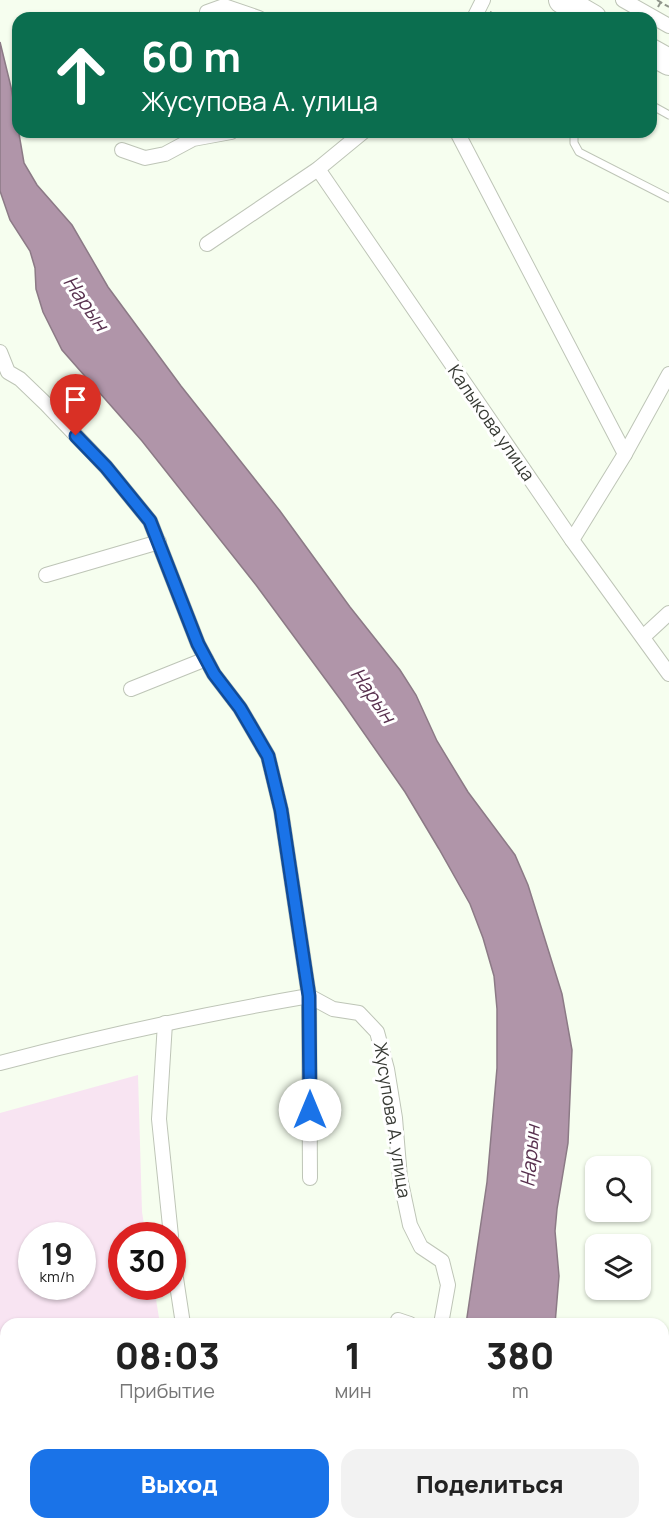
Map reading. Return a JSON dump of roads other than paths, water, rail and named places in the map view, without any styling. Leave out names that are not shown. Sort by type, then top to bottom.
[{"type":"highway","points":[[562,0],[583,12]]},
{"type":"street","points":[[623,0],[644,12]]},
{"type":"street","points":[[207,12],[224,6],[242,12]]},
{"type":"street","points":[[122,150],[145,158],[165,154],[189,138]]},
{"type":"street","points":[[207,244],[318,169],[356,138]]},
{"type":"street","points":[[460,138],[626,454]]},
{"type":"street","name":"Калыкова улица","points":[[318,169],[572,540],[669,674]]},
{"type":"street","points":[[0,352],[4,373],[20,379],[46,404],[106,467],[150,521],[198,644],[214,674],[240,708],[268,756],[281,810],[309,996],[310,1178]]},
{"type":"street","points":[[572,540],[626,454],[669,374]]},
{"type":"street","points":[[46,575],[159,542]]},
{"type":"street","points":[[643,637],[669,613]]},
{"type":"street","points":[[131,689],[206,659]]},
{"type":"street","points":[[0,1063],[100,1037],[309,996]]},
{"type":"street","name":"Жусупова А. улица","points":[[309,996],[333,1009],[359,1013],[377,1032],[389,1078],[400,1178],[410,1225],[421,1247],[442,1261],[448,1285],[442,1318]]},
{"type":"street","points":[[165,1023],[159,1119],[170,1222]]},
{"type":"street","points":[[179,1300],[182,1318]]},
{"type":"lane","points":[[574,138],[579,152],[669,198]]},
{"type":"water","name":"Нарын","points":[[0,42],[12,93],[12,138],[20,138],[24,163],[37,185],[72,225],[108,287],[181,386],[280,511],[350,607],[400,670],[416,695],[437,741],[468,792],[515,855],[528,885],[562,994],[572,1050],[568,1143],[555,1231],[559,1276],[556,1318],[467,1318],[487,1182],[497,1068],[497,1009],[494,976],[470,904],[405,792],[343,703],[256,585],[142,441],[62,350],[43,312],[36,289],[35,268],[30,251],[10,220],[0,191]]}]
